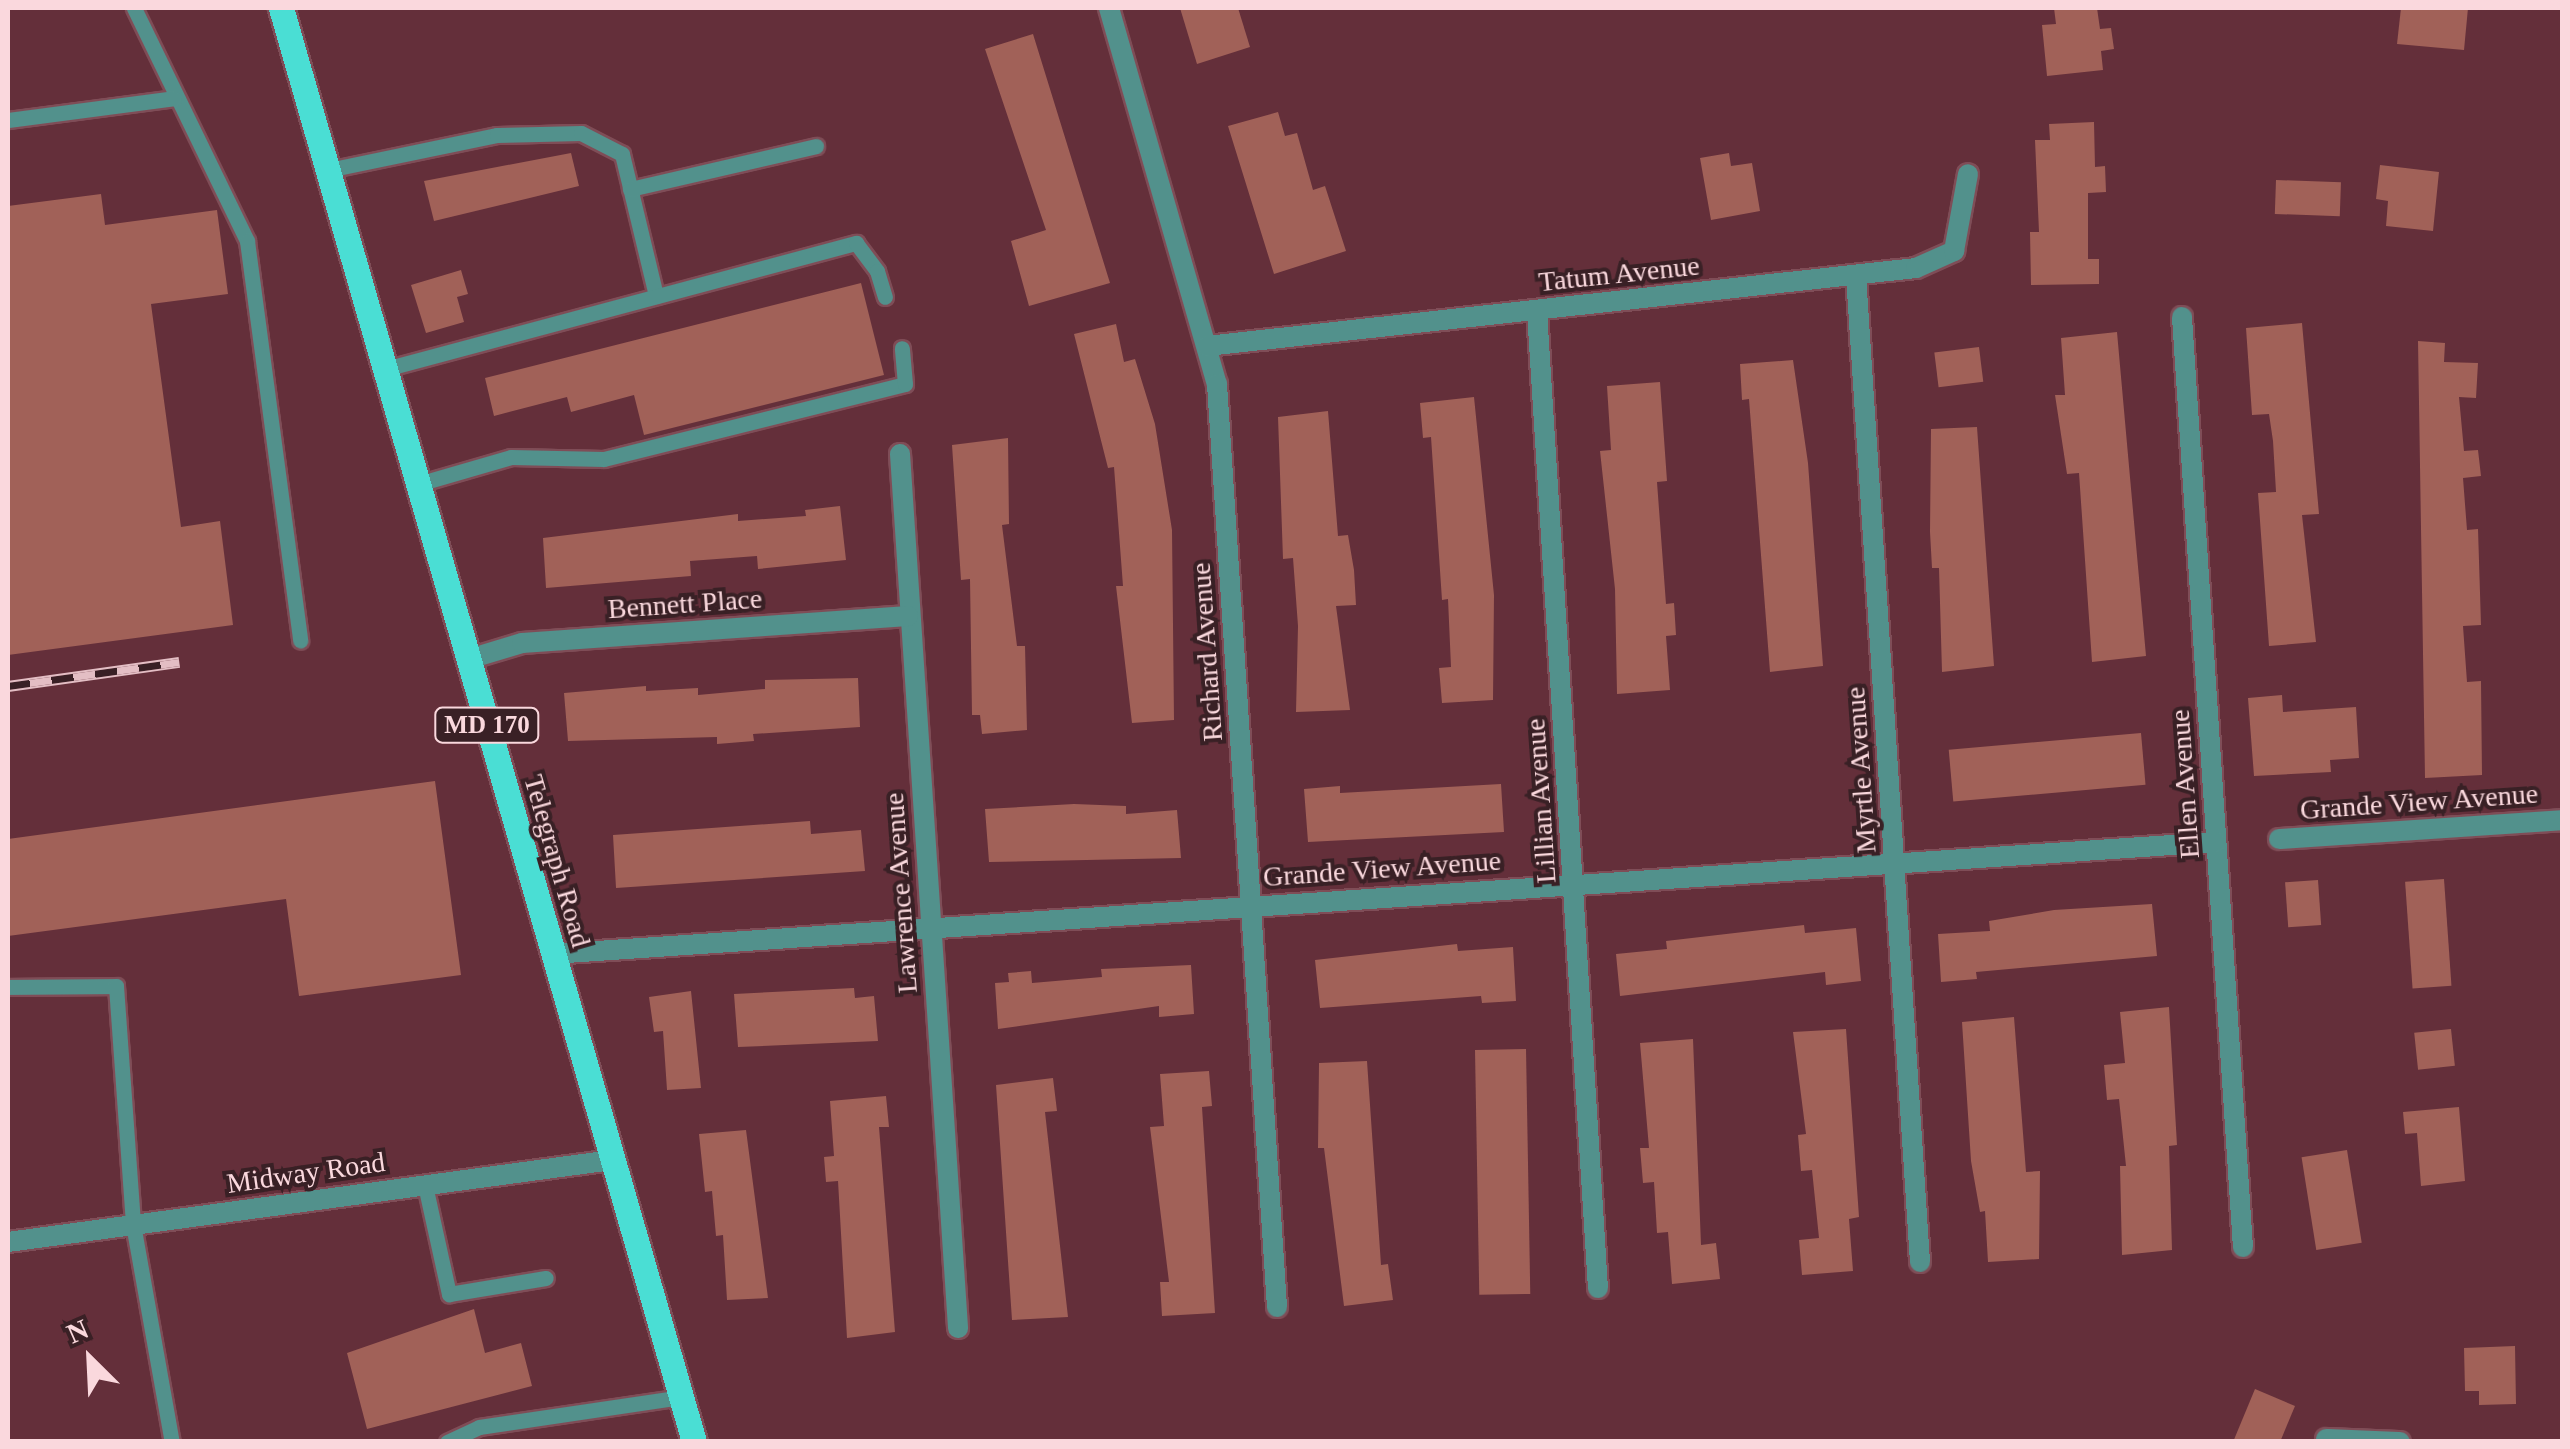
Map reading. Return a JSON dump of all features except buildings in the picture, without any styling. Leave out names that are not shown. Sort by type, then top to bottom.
[{"type":"main road","name":"Telegraph Road","points":[[281,8],[694,1442]]},
{"type":"street","name":"Richard Avenue","points":[[1109,8],[1217,384],[1277,1307]]},
{"type":"street","name":"Tatum Avenue","points":[[1207,346],[1856,275],[1948,257],[1961,235],[1968,174]]},
{"type":"street","name":"Myrtle Avenue","points":[[1856,275],[1920,1262]]},
{"type":"street","name":"Lillian Avenue","points":[[1537,310],[1598,1288]]},
{"type":"street","name":"Ellen Avenue","points":[[2182,317],[2243,1247]]},
{"type":"street","name":"Lawrence Avenue","points":[[900,454],[958,1328]]},
{"type":"street","name":"Bennett Place","points":[[468,659],[522,643],[908,616]]},
{"type":"street","name":"Grande View Avenue","points":[[2279,839],[2562,820]]},
{"type":"street","name":"Grande View Avenue","points":[[552,954],[2216,842]]},
{"type":"street","name":"Midway Road","points":[[8,1242],[612,1160]]},
{"type":"street","points":[[2326,1439],[2400,1442]]},
{"type":"lane","points":[[134,8],[174,98],[247,241],[300,640]]},
{"type":"lane","points":[[8,120],[174,98]]},
{"type":"lane","points":[[328,170],[497,135],[581,133],[622,154],[656,296]]},
{"type":"lane","points":[[630,189],[816,146]]},
{"type":"lane","points":[[385,369],[856,242],[877,271],[885,297]]},
{"type":"lane","points":[[418,484],[512,457],[604,459],[905,384],[902,348]]},
{"type":"lane","points":[[8,987],[116,986],[133,1224],[172,1442]]},
{"type":"lane","points":[[425,1185],[449,1294],[546,1278]]},
{"type":"lane","points":[[447,1442],[496,1424],[681,1397]]},
{"type":"railway","points":[[8,686],[179,662]]}]
